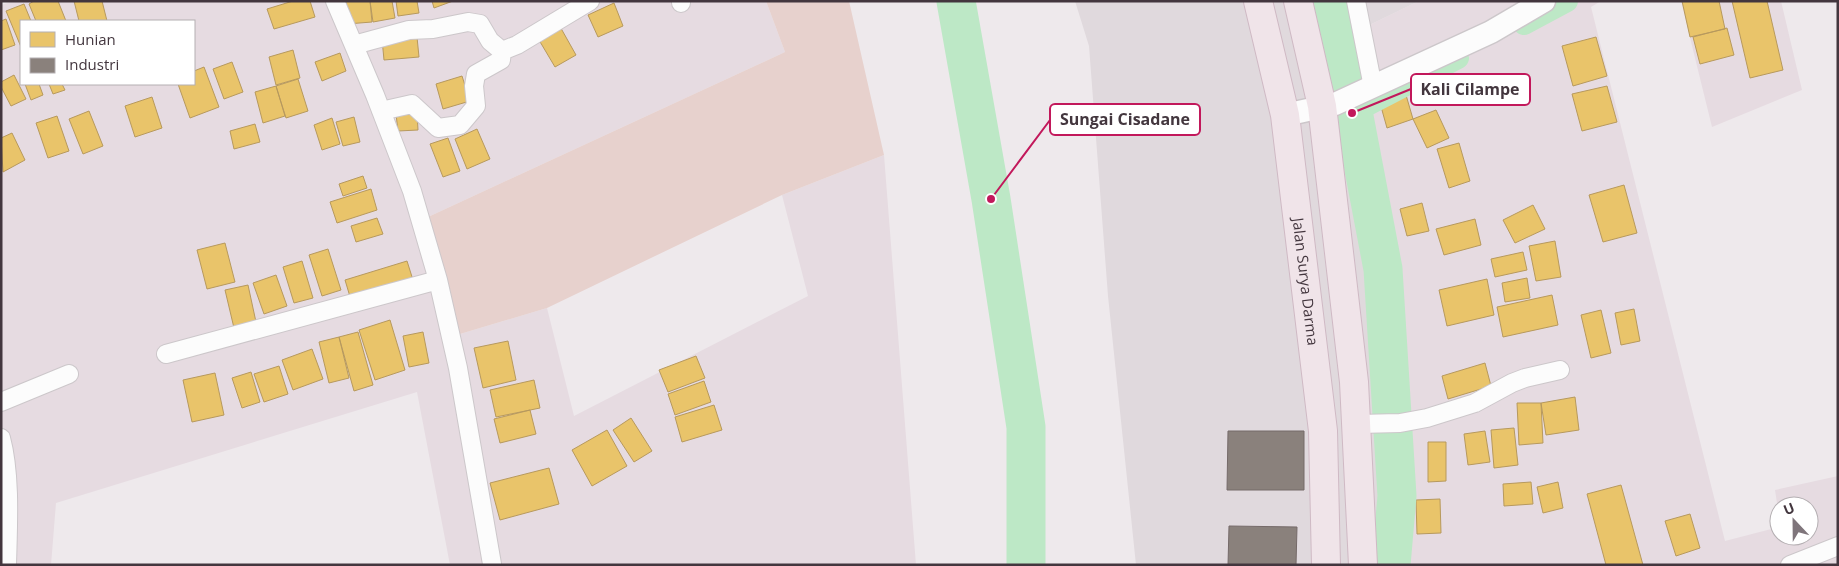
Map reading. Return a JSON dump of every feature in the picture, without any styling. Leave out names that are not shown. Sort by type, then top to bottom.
[{"type":"main road","name":"Jalan Surya Darma","points":[[1258,1],[1285,115],[1323,431],[1326,565]]},
{"type":"main road","points":[[1298,1],[1329,105],[1354,382],[1362,424],[1363,565]]},
{"type":"street","points":[[335,1],[412,191],[438,280],[458,368],[492,564]]},
{"type":"street","points":[[502,51],[517,46],[590,1]]},
{"type":"street","points":[[1356,1],[1372,87]]},
{"type":"street","points":[[1285,115],[1329,105],[1372,87],[1491,32],[1544,1]]},
{"type":"street","points":[[354,45],[400,32],[432,29],[468,22],[480,24],[490,41],[502,51]]},
{"type":"street","points":[[381,111],[412,104],[438,128],[460,125],[476,106],[474,86],[476,74],[501,60],[502,51]]},
{"type":"street","points":[[166,354],[438,280]]},
{"type":"street","points":[[1362,424],[1400,423],[1427,418],[1475,403],[1519,380],[1560,370]]},
{"type":"street","points":[[1,402],[69,374]]},
{"type":"street","points":[[1,438],[7,489],[7,565]]},
{"type":"street","points":[[1790,565],[1838,546]]},
{"type":"shaded area","points":[[14,1],[766,1],[785,52],[428,217],[450,337],[547,308],[574,416],[808,296],[782,195],[884,155],[916,565],[450,565],[417,392],[56,503],[51,565],[1,565],[1,5]]},
{"type":"shaded area","points":[[766,1],[849,1],[884,155],[782,195],[547,308],[450,337],[428,217],[785,52]]},
{"type":"shaded area","points":[[1075,1],[1419,1],[1355,32],[1383,196],[1410,396],[1403,565],[1136,565],[1108,296],[1089,46]]},
{"type":"shaded area","points":[[1419,1],[1601,1],[1591,7],[1725,541],[1769,530],[1769,546],[1819,546],[1819,496],[1776,496],[1775,490],[1838,476],[1838,565],[1403,565],[1410,396],[1383,196],[1355,32]]},
{"type":"shaded area","points":[[1681,1],[1781,1],[1802,90],[1712,127]]},
{"type":"building: Hunian","points":[[34,1],[58,1],[66,20],[36,20],[29,4]]},
{"type":"building: Hunian","points":[[74,1],[102,1],[107,20],[79,20]]},
{"type":"building: Hunian","points":[[293,1],[310,1],[315,17],[274,29],[267,9]]},
{"type":"building: Hunian","points":[[346,1],[370,1],[372,22],[347,24]]},
{"type":"building: Hunian","points":[[370,1],[392,1],[395,18],[373,22]]},
{"type":"building: Hunian","points":[[396,1],[417,1],[419,13],[398,16]]},
{"type":"building: Hunian","points":[[432,1],[453,1],[434,8]]},
{"type":"building: Hunian","points":[[1682,1],[1719,1],[1725,29],[1690,37]]},
{"type":"building: Hunian","points":[[1732,1],[1767,1],[1783,70],[1750,78]]},
{"type":"building: Hunian","points":[[614,3],[623,26],[598,37],[588,15]]},
{"type":"building: Hunian","points":[[24,4],[31,20],[20,20],[20,45],[6,11]]},
{"type":"building: Hunian","points":[[6,19],[15,45],[1,50],[1,21]]},
{"type":"building: Hunian","points":[[558,23],[576,55],[555,67],[536,35]]},
{"type":"building: Hunian","points":[[1727,28],[1734,55],[1700,64],[1693,37]]},
{"type":"building: Hunian","points":[[417,37],[419,57],[384,60],[382,39]]},
{"type":"building: Hunian","points":[[1596,37],[1607,76],[1573,86],[1562,46]]},
{"type":"building: Hunian","points":[[293,50],[300,78],[276,85],[269,57]]},
{"type":"building: Hunian","points":[[340,53],[346,71],[322,81],[315,62]]},
{"type":"building: Hunian","points":[[232,62],[243,92],[224,99],[213,69]]},
{"type":"building: Hunian","points":[[204,67],[219,107],[190,118],[178,85],[195,85],[195,71]]},
{"type":"building: Hunian","points":[[14,75],[26,99],[11,106],[1,87],[1,82]]},
{"type":"building: Hunian","points":[[462,76],[470,101],[443,109],[436,84]]},
{"type":"building: Hunian","points":[[298,79],[308,111],[286,118],[276,86]]},
{"type":"building: Hunian","points":[[25,85],[39,85],[43,95],[31,100]]},
{"type":"building: Hunian","points":[[49,85],[62,85],[65,90],[53,94]]},
{"type":"building: Hunian","points":[[276,86],[285,116],[263,123],[255,92]]},
{"type":"building: Hunian","points":[[1607,86],[1617,122],[1582,131],[1572,94]]},
{"type":"building: Hunian","points":[[1406,95],[1413,119],[1387,128],[1380,103]]},
{"type":"building: Hunian","points":[[152,97],[162,128],[135,137],[125,106]]},
{"type":"building: Hunian","points":[[1436,110],[1449,138],[1427,148],[1413,119]]},
{"type":"building: Hunian","points":[[89,111],[103,146],[83,154],[69,119]]},
{"type":"building: Hunian","points":[[417,112],[418,130],[398,131],[396,114]]},
{"type":"building: Hunian","points":[[57,116],[69,151],[48,158],[36,123]]},
{"type":"building: Hunian","points":[[354,117],[360,142],[343,146],[336,122]]},
{"type":"building: Hunian","points":[[332,118],[340,144],[322,150],[314,125]]},
{"type":"building: Hunian","points":[[255,124],[260,142],[234,149],[230,131]]},
{"type":"building: Hunian","points":[[477,129],[490,159],[467,169],[455,139]]},
{"type":"building: Hunian","points":[[12,133],[25,160],[3,172],[1,138]]},
{"type":"building: Hunian","points":[[448,138],[460,171],[443,177],[430,144]]},
{"type":"building: Hunian","points":[[1459,143],[1470,181],[1449,188],[1437,149]]},
{"type":"building: Hunian","points":[[363,176],[367,188],[343,196],[339,184]]},
{"type":"building: Hunian","points":[[1624,185],[1637,233],[1603,242],[1589,195]]},
{"type":"building: Hunian","points":[[371,189],[377,210],[337,223],[330,202]]},
{"type":"building: Hunian","points":[[1422,203],[1429,231],[1407,236],[1400,209]]},
{"type":"building: Hunian","points":[[1533,205],[1545,229],[1515,243],[1503,220]]},
{"type":"building: Hunian","points":[[377,218],[383,234],[356,242],[351,226]]},
{"type":"building: Hunian","points":[[1475,219],[1481,245],[1444,255],[1436,229]]},
{"type":"building: Hunian","points":[[1555,241],[1561,277],[1536,281],[1529,246]]},
{"type":"building: Hunian","points":[[225,243],[235,282],[207,289],[197,250]]},
{"type":"building: Hunian","points":[[328,249],[341,290],[322,296],[309,255]]},
{"type":"building: Hunian","points":[[1523,252],[1527,270],[1495,277],[1491,259]]},
{"type":"building: Hunian","points":[[302,261],[313,298],[294,303],[283,267]]},
{"type":"building: Hunian","points":[[407,261],[413,280],[351,300],[345,280]]},
{"type":"building: Hunian","points":[[276,275],[287,306],[264,314],[253,283]]},
{"type":"building: Hunian","points":[[1527,278],[1530,298],[1505,302],[1502,283]]},
{"type":"building: Hunian","points":[[1487,279],[1494,315],[1447,326],[1439,290]]},
{"type":"building: Hunian","points":[[248,285],[256,322],[234,328],[225,290]]},
{"type":"building: Hunian","points":[[1552,295],[1558,325],[1503,337],[1497,307]]},
{"type":"building: Hunian","points":[[1634,309],[1640,341],[1621,345],[1615,313]]},
{"type":"building: Hunian","points":[[1601,310],[1611,353],[1591,358],[1581,315]]},
{"type":"building: Hunian","points":[[390,320],[405,370],[375,380],[359,330]]},
{"type":"building: Hunian","points":[[358,332],[373,385],[354,391],[339,337]]},
{"type":"building: Hunian","points":[[423,332],[429,363],[409,367],[403,336]]},
{"type":"building: Hunian","points":[[339,337],[349,378],[329,383],[319,342]]},
{"type":"building: Hunian","points":[[508,341],[516,380],[483,388],[474,348]]},
{"type":"building: Hunian","points":[[312,349],[323,379],[293,390],[282,360]]},
{"type":"building: Hunian","points":[[696,356],[705,378],[668,392],[659,370]]},
{"type":"building: Hunian","points":[[1485,363],[1491,386],[1448,399],[1442,376]]},
{"type":"building: Hunian","points":[[279,366],[288,394],[264,402],[254,374]]},
{"type":"building: Hunian","points":[[251,372],[260,402],[242,408],[232,378]]},
{"type":"building: Hunian","points":[[215,373],[224,415],[192,422],[183,380]]},
{"type":"building: Hunian","points":[[534,380],[540,408],[496,417],[490,390]]},
{"type":"building: Hunian","points":[[704,381],[711,402],[675,415],[668,394]]},
{"type":"building: Hunian","points":[[1575,397],[1579,430],[1546,435],[1541,403]]},
{"type":"building: Hunian","points":[[1517,403],[1541,403],[1543,443],[1519,445]]},
{"type":"building: Hunian","points":[[714,405],[722,430],[682,442],[675,417]]},
{"type":"building: Hunian","points":[[530,410],[536,434],[500,443],[494,419]]},
{"type":"building: Hunian","points":[[631,418],[652,451],[634,462],[613,430]]},
{"type":"building: Hunian","points":[[1514,428],[1518,465],[1494,468],[1491,430]]},
{"type":"building: Hunian","points":[[607,430],[627,466],[592,486],[572,450]]},
{"type":"building: Hunian","points":[[1485,431],[1490,462],[1468,465],[1464,434]]},
{"type":"building: Hunian","points":[[1428,442],[1446,442],[1446,481],[1428,482]]},
{"type":"building: Hunian","points":[[549,468],[559,504],[500,520],[490,483]]},
{"type":"building: Hunian","points":[[1531,482],[1533,504],[1504,506],[1503,484]]},
{"type":"building: Hunian","points":[[1558,482],[1563,508],[1543,513],[1537,487]]},
{"type":"building: Hunian","points":[[1621,485],[1643,565],[1606,565],[1587,494]]},
{"type":"building: Hunian","points":[[1440,499],[1441,533],[1417,534],[1416,500]]},
{"type":"building: Hunian","points":[[1690,514],[1700,548],[1676,556],[1665,521]]},
{"type":"building: Industri","points":[[1228,431],[1304,431],[1304,490],[1227,490]]},
{"type":"building: Industri","points":[[1229,526],[1297,527],[1296,565],[1228,565]]},
{"type":"waterway","points":[[956,1],[991,199],[1026,427],[1026,565]]},
{"type":"waterway","points":[[1332,1],[1383,269],[1397,496],[1391,565]]},
{"type":"waterway","points":[[1524,24],[1567,1]]},
{"type":"waterway","points":[[1352,113],[1458,58]]},
{"type":"place","name":"Kali Cilampe","points":[[1352,113]]},
{"type":"place","name":"Sungai Cisadane","points":[[991,199]]}]
